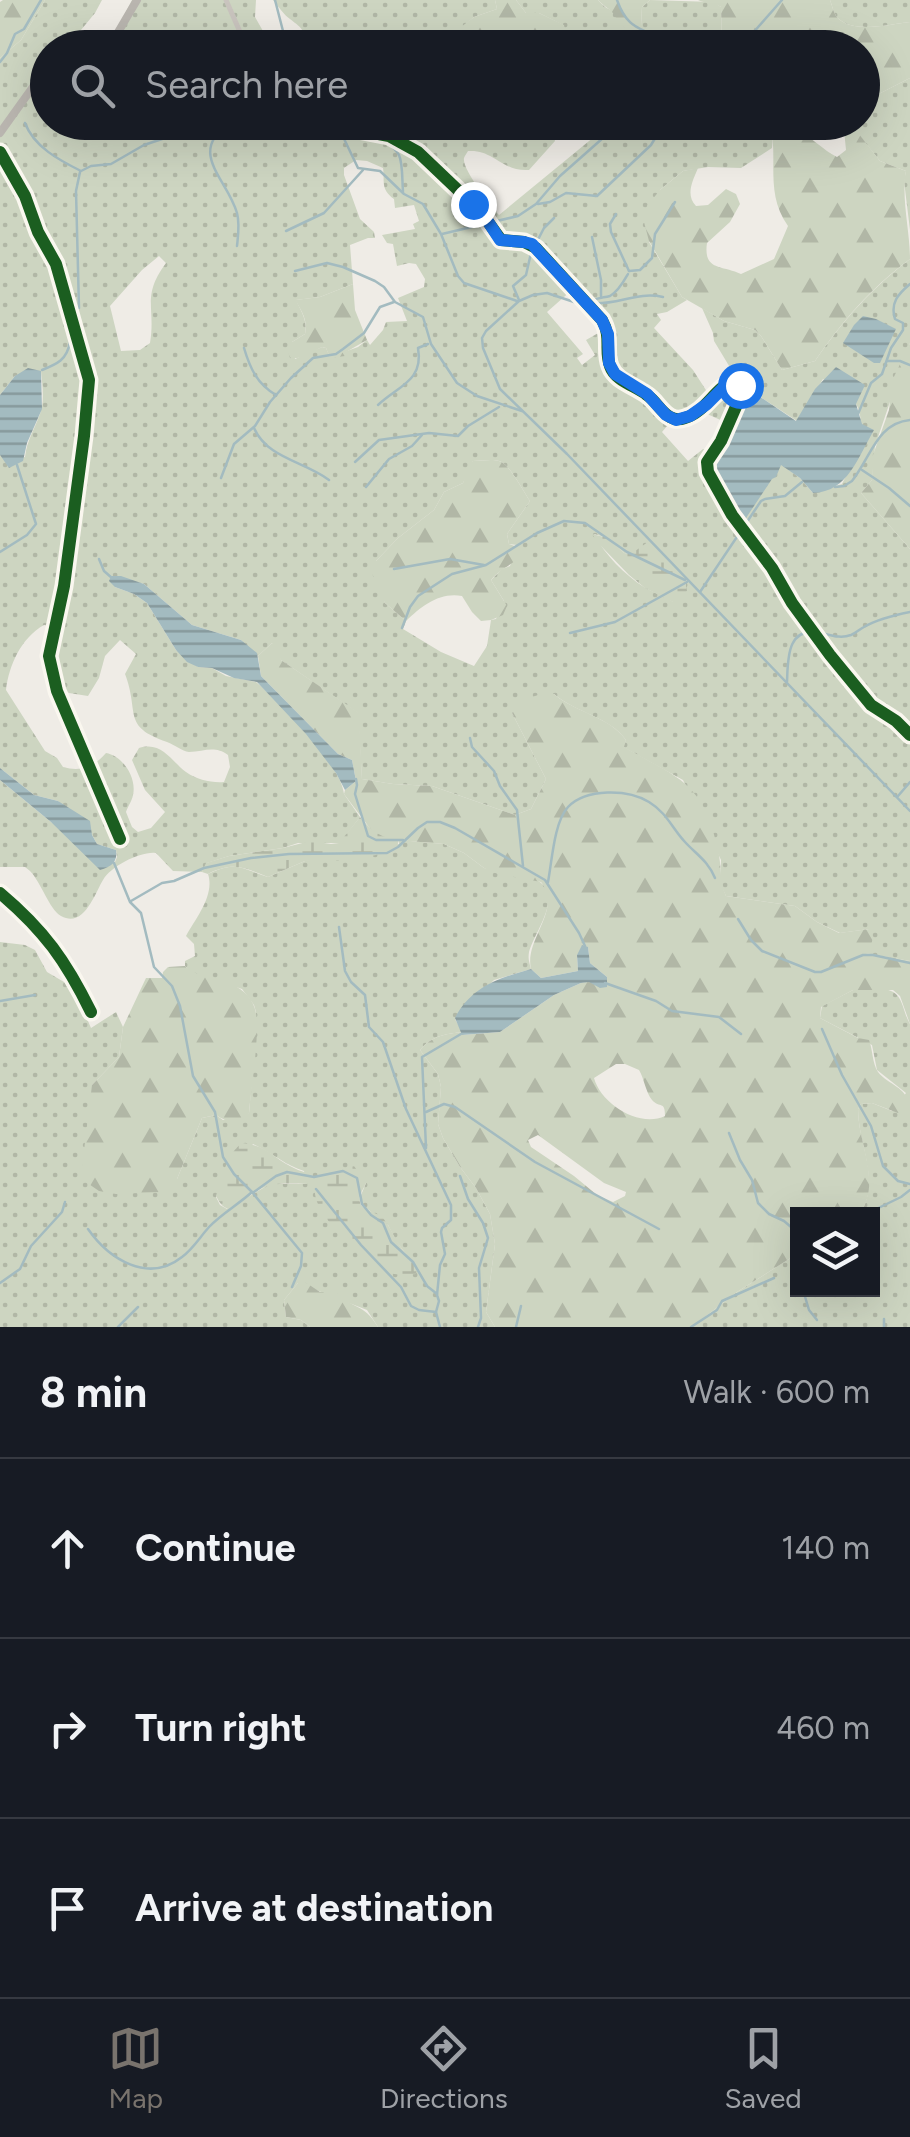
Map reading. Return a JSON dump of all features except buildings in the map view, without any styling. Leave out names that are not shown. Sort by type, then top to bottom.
[{"type":"street","points":[[119,30],[137,0]]},
{"type":"street","points":[[226,0],[239,30]]},
{"type":"street","points":[[0,134],[30,91]]},
{"type":"street","points":[[396,140],[418,152],[481,212],[500,240],[524,242],[536,248],[602,320],[608,334],[609,363],[615,374],[647,394],[666,415],[676,420],[690,416],[728,382],[738,382],[738,402],[706,468],[738,524],[772,568],[801,617],[871,705],[896,721],[910,736]]},
{"type":"street","points":[[0,152],[56,264],[89,380],[64,586],[49,656],[57,691],[120,839]]},
{"type":"street","points":[[0,893],[46,937],[91,1012]]},
{"type":"green space","points":[[45,0],[102,0],[81,30],[30,30],[30,140],[555,140],[529,170],[512,168],[485,153],[468,151],[464,158],[472,179],[499,215],[590,140],[773,140],[772,148],[741,168],[683,171],[660,190],[649,242],[687,300],[657,314],[661,320],[654,328],[693,370],[713,401],[737,379],[714,341],[702,308],[724,321],[755,330],[782,370],[815,361],[858,306],[910,259],[910,343],[875,446],[872,480],[861,493],[910,549],[910,961],[865,953],[869,929],[840,933],[795,906],[726,896],[720,883],[721,860],[683,780],[623,747],[626,740],[619,732],[554,694],[512,713],[546,779],[531,809],[515,815],[432,786],[362,779],[358,713],[281,660],[272,643],[258,656],[241,640],[192,625],[144,584],[114,576],[115,587],[147,603],[176,650],[198,667],[212,668],[262,687],[322,752],[360,817],[340,843],[298,843],[229,856],[207,863],[202,872],[173,871],[156,853],[135,857],[107,875],[88,908],[69,919],[57,913],[25,867],[0,867],[0,780],[51,822],[115,862],[117,857],[116,850],[97,844],[58,801],[34,795],[0,768],[0,455],[6,462],[25,457],[43,398],[41,371],[15,376],[0,395],[0,58],[21,40]],"holes":[[[356,160],[383,168],[385,188],[394,199],[395,208],[414,205],[419,221],[413,224],[415,229],[382,235],[387,243],[393,244],[397,266],[416,264],[425,279],[424,287],[398,298],[407,321],[386,322],[370,345],[367,340],[330,357],[322,347],[295,359],[292,342],[306,329],[296,300],[320,297],[353,284],[350,245],[375,238],[360,219],[344,175],[344,168]],[[159,256],[166,263],[152,294],[150,343],[140,350],[121,351],[110,306]],[[573,289],[607,328],[586,340],[595,355],[582,365],[577,358],[583,354],[547,312]],[[823,379],[856,404],[860,433],[842,484],[813,493],[781,464],[777,470],[713,475],[717,454],[703,449],[688,461],[662,432],[672,420],[693,422],[705,413],[727,423],[750,390],[797,421]],[[496,460],[507,467],[530,501],[507,534],[509,544],[517,545],[510,566],[491,580],[504,601],[496,619],[491,620],[487,646],[474,666],[403,629],[406,621],[385,603],[376,561],[434,510],[444,492],[463,483],[473,461]],[[594,534],[608,538],[624,553],[631,554],[673,602],[637,582],[616,564]],[[44,625],[53,630],[53,659],[62,689],[88,696],[99,678],[105,656],[120,640],[136,654],[125,674],[137,724],[186,751],[213,750],[228,755],[230,767],[224,782],[190,775],[160,749],[139,748],[132,760],[145,790],[165,812],[151,828],[138,832],[126,812],[134,788],[123,763],[106,753],[87,767],[63,767],[45,751],[6,690],[13,662]]]},
{"type":"green space","points":[[45,0],[21,40],[0,58],[0,2]]},
{"type":"green space","points":[[132,0],[256,0],[255,17],[262,30],[117,30]]},
{"type":"green space","points":[[273,0],[495,0],[497,9],[474,17],[467,23],[467,30],[302,30]]},
{"type":"green space","points":[[495,0],[516,0],[526,13],[539,13],[564,25],[565,30],[462,30],[474,17],[497,9]]},
{"type":"green space","points":[[516,0],[598,0],[641,26],[642,7],[650,0],[714,2],[721,7],[722,30],[560,30],[563,25],[539,13],[526,13]]},
{"type":"green space","points":[[598,0],[650,0],[642,7],[638,30],[622,26]]},
{"type":"green space","points":[[698,0],[830,0],[836,16],[851,25],[871,27],[910,22],[910,78],[880,93],[880,30],[722,30],[721,7]]},
{"type":"green space","points":[[830,0],[910,0],[910,22],[871,27],[851,25],[836,16]]},
{"type":"green space","points":[[910,78],[910,230],[906,171],[880,161],[863,140],[880,140],[880,93]]},
{"type":"green space","points":[[772,140],[812,140],[837,157],[846,150],[845,140],[864,140],[880,161],[906,171],[910,259],[858,306],[815,361],[782,370],[755,330],[724,321],[682,297],[649,241],[644,222],[647,206],[660,190],[683,171],[698,168],[690,192],[696,206],[708,205],[726,189],[736,194],[740,204],[730,222],[707,243],[707,252],[715,266],[741,274],[774,259],[788,226],[774,188]]},
{"type":"green space","points":[[353,284],[355,310],[367,340],[345,356],[330,358],[322,347],[290,358],[287,348],[306,329],[295,300],[320,297]]},
{"type":"green space","points":[[910,343],[910,549],[861,493],[872,480],[873,455],[889,410],[892,381]]},
{"type":"green space","points":[[473,461],[503,463],[530,501],[507,534],[509,544],[523,549],[517,559],[491,580],[507,606],[503,615],[481,621],[462,596],[446,596],[425,605],[406,621],[385,603],[371,571],[398,538],[434,510],[444,492],[463,483]]},
{"type":"green space","points":[[592,534],[608,538],[624,553],[631,554],[652,539],[685,578],[687,591],[673,602],[645,588]]},
{"type":"green space","points":[[272,643],[280,650],[281,660],[359,713],[362,779],[432,786],[515,815],[531,809],[546,779],[512,713],[530,698],[554,694],[611,725],[626,740],[624,747],[674,776],[696,796],[712,827],[726,896],[795,906],[839,933],[869,929],[872,939],[866,953],[910,961],[910,1024],[900,996],[893,990],[853,990],[821,1007],[820,1018],[869,1040],[878,1072],[902,1091],[908,1101],[908,1107],[898,1113],[872,1103],[861,1104],[858,1109],[869,1175],[863,1207],[790,1207],[790,1258],[692,1327],[495,1327],[486,1312],[495,1244],[490,1214],[443,1138],[438,1124],[438,1074],[420,1050],[444,1035],[500,1032],[554,995],[607,977],[590,963],[588,947],[577,955],[578,971],[541,978],[531,969],[530,958],[548,903],[541,882],[498,874],[444,844],[385,839],[372,831],[344,794],[356,781],[352,760],[338,754],[261,676],[258,656]],"holes":[[[616,1064],[639,1070],[650,1097],[663,1106],[665,1116],[633,1116],[604,1097],[594,1078]],[[538,1135],[604,1183],[626,1192],[625,1196],[613,1202],[597,1195],[531,1147],[528,1140]]]},
{"type":"green space","points":[[360,817],[377,833],[399,840],[396,850],[355,860],[305,861],[268,877],[239,867],[202,872],[206,863],[229,856],[310,841],[339,843]]},
{"type":"green space","points":[[399,840],[444,844],[484,868],[534,879],[548,893],[546,913],[529,952],[531,969],[494,980],[455,1019],[462,1032],[439,1036],[420,1050],[438,1074],[438,1124],[443,1138],[490,1214],[495,1244],[486,1312],[495,1327],[378,1327],[367,1310],[298,1283],[284,1300],[286,1317],[310,1327],[0,1327],[0,942],[35,950],[47,972],[64,982],[70,979],[91,1028],[116,1012],[123,1027],[119,1057],[92,1085],[177,1179],[202,1118],[216,1115],[223,1120],[249,1113],[256,1031],[254,1005],[242,989],[190,972],[185,966],[185,961],[195,956],[194,944],[186,936],[207,898],[208,874],[233,867],[268,877],[305,861],[399,844]],"holes":[[[253,1144],[304,1171],[306,1184],[270,1184],[227,1209],[216,1197]],[[330,1172],[366,1183],[361,1204],[388,1225],[411,1261]]]},
{"type":"green space","points":[[185,966],[232,984],[245,992],[253,1004],[257,1030],[249,1113],[233,1122],[216,1115],[202,1118],[177,1179],[162,1192],[99,1191],[83,1180],[82,1167],[92,1085],[119,1057],[123,1027],[146,978],[162,978],[168,967]]},
{"type":"green space","points":[[853,990],[890,990],[898,997],[910,1024],[910,1327],[692,1327],[790,1258],[790,1297],[880,1297],[880,1207],[863,1207],[869,1175],[858,1109],[861,1104],[872,1103],[892,1111],[906,1093],[877,1070],[872,1045],[820,1018],[822,1006]]},
{"type":"green space","points":[[242,1143],[264,1149],[307,1173],[307,1184],[266,1186],[233,1210],[225,1207],[216,1196],[228,1160]]},
{"type":"green space","points":[[354,1166],[366,1183],[360,1203],[383,1218],[402,1249],[418,1263],[416,1274],[392,1274],[370,1266],[323,1213],[315,1195],[320,1178]]},
{"type":"green space","points":[[305,1282],[320,1292],[336,1292],[368,1314],[378,1327],[310,1327],[286,1317],[284,1300],[298,1283]]},
{"type":"water","points":[[863,316],[896,329],[880,363],[843,343]]},
{"type":"water","points":[[836,367],[865,385],[856,404],[862,424],[874,430],[857,462],[835,487],[813,493],[781,465],[742,524],[713,475],[733,413],[750,390],[796,421],[815,389]]},
{"type":"water","points":[[28,368],[41,371],[42,409],[23,461],[9,468],[0,455],[0,395],[15,376]]},
{"type":"water","points":[[111,576],[144,584],[192,625],[241,640],[257,653],[261,676],[338,754],[352,760],[356,781],[345,790],[306,734],[257,682],[187,662],[147,603],[115,587],[109,581]]},
{"type":"water","points":[[0,768],[34,795],[58,801],[90,821],[97,844],[116,850],[113,863],[100,870],[0,780]]},
{"type":"water","points":[[582,945],[588,947],[590,963],[607,977],[607,987],[581,983],[554,995],[500,1032],[462,1035],[455,1018],[478,991],[531,969],[541,978],[578,971],[577,955]]},
{"type":"waterway","points":[[0,62],[41,0]]},
{"type":"waterway","points":[[275,0],[283,30]]},
{"type":"waterway","points":[[617,0],[628,20],[642,30]]},
{"type":"waterway","points":[[756,30],[782,0]]},
{"type":"waterway","points":[[25,123],[30,133]]},
{"type":"waterway","points":[[36,140],[81,171],[111,164],[159,140]]},
{"type":"waterway","points":[[214,140],[210,154],[237,213],[237,246]]},
{"type":"waterway","points":[[345,140],[358,168],[380,171],[404,194],[423,204],[464,283],[517,301]]},
{"type":"waterway","points":[[385,140],[399,155],[403,191]]},
{"type":"waterway","points":[[442,234],[518,216],[536,204],[560,176],[601,140]]},
{"type":"waterway","points":[[538,204],[566,193],[597,196],[654,140]]},
{"type":"waterway","points":[[286,231],[324,213],[363,170]]},
{"type":"waterway","points":[[79,308],[76,191],[80,172]]},
{"type":"waterway","points":[[629,271],[640,270],[652,258],[655,234],[675,202]]},
{"type":"waterway","points":[[616,214],[610,224],[611,232],[629,271]]},
{"type":"waterway","points":[[519,300],[513,286],[526,275],[531,253],[554,218]]},
{"type":"waterway","points":[[592,237],[601,296]]},
{"type":"waterway","points":[[295,271],[327,263],[375,281],[395,302],[423,317],[431,344],[457,383],[477,396],[522,411]]},
{"type":"waterway","points":[[589,302],[613,294],[628,274]]},
{"type":"waterway","points":[[858,414],[871,383],[882,374],[891,348],[903,330],[903,323],[895,319],[894,304],[910,284]]},
{"type":"waterway","points":[[583,305],[547,293],[533,295],[519,301],[486,331],[483,348],[500,389],[910,811]]},
{"type":"waterway","points":[[591,303],[663,297]]},
{"type":"waterway","points":[[221,478],[234,444],[255,426],[291,378],[313,358],[343,349],[364,333],[380,307],[394,302]]},
{"type":"waterway","points":[[42,370],[61,360],[70,342]]},
{"type":"waterway","points":[[378,405],[413,376],[418,348],[428,344]]},
{"type":"waterway","points":[[244,348],[255,375],[276,395]]},
{"type":"waterway","points":[[887,361],[910,365]]},
{"type":"waterway","points":[[355,462],[379,440],[429,433],[458,436],[499,407]]},
{"type":"waterway","points":[[835,487],[852,481],[882,434],[899,422],[910,420]]},
{"type":"waterway","points":[[254,428],[268,447],[329,480]]},
{"type":"waterway","points":[[366,487],[389,459],[412,446],[422,435]]},
{"type":"waterway","points":[[0,552],[27,535],[36,524],[17,465]]},
{"type":"waterway","points":[[862,470],[910,506]]},
{"type":"waterway","points":[[700,592],[761,501],[785,496],[802,482]]},
{"type":"waterway","points":[[402,628],[418,596],[452,574],[486,565],[564,521],[585,523],[627,552],[685,580]]},
{"type":"waterway","points":[[99,559],[112,578]]},
{"type":"waterway","points":[[394,569],[450,559],[484,565]]},
{"type":"waterway","points":[[570,633],[615,622],[687,582]]},
{"type":"waterway","points":[[787,682],[791,647],[801,634],[847,636],[875,622],[910,612]]},
{"type":"waterway","points":[[470,738],[472,747],[494,771],[517,810],[523,866]]},
{"type":"waterway","points":[[356,779],[355,794],[368,836],[376,840],[403,840]]},
{"type":"waterway","points":[[898,796],[910,782]]},
{"type":"waterway","points":[[548,882],[563,814],[585,796],[607,792],[630,795],[655,806],[715,878]]},
{"type":"waterway","points":[[131,901],[162,883],[204,868],[251,858],[387,853],[427,822],[440,822],[545,880],[585,946]]},
{"type":"waterway","points":[[114,863],[130,902],[141,913],[154,967],[172,986],[180,1006],[193,1076],[215,1112],[223,1157],[302,1253],[292,1287]]},
{"type":"waterway","points":[[738,919],[762,951],[815,972],[863,955],[910,963]]},
{"type":"waterway","points":[[339,927],[345,971],[365,995],[369,1027],[383,1042],[406,1109],[451,1205],[451,1220],[441,1232],[445,1254],[437,1295],[440,1327]]},
{"type":"waterway","points":[[605,983],[656,1001],[672,1011],[719,1017],[741,1034]]},
{"type":"waterway","points":[[0,1001],[35,995]]},
{"type":"waterway","points":[[822,1029],[871,1126],[883,1166],[898,1181],[910,1184]]},
{"type":"waterway","points":[[426,1148],[422,1057],[461,1034]]},
{"type":"waterway","points":[[426,1112],[444,1104],[455,1107],[535,1162],[659,1229]]},
{"type":"waterway","points":[[729,1133],[752,1180],[758,1203],[790,1226]]},
{"type":"waterway","points":[[254,1192],[287,1172],[314,1177],[343,1171],[357,1178],[362,1204],[383,1223],[391,1242],[413,1262],[427,1286],[437,1294]]},
{"type":"waterway","points":[[460,1176],[488,1238],[479,1268],[478,1327]]},
{"type":"waterway","points":[[316,1189],[401,1287],[411,1306],[436,1312]]},
{"type":"waterway","points":[[880,1207],[910,1190]]},
{"type":"waterway","points":[[88,1229],[118,1258],[143,1268],[156,1268],[182,1257],[214,1222],[252,1192]]},
{"type":"waterway","points":[[0,1283],[20,1269],[31,1246],[62,1212],[65,1202]]},
{"type":"waterway","points":[[691,1327],[717,1310],[722,1301],[774,1278]]},
{"type":"waterway","points":[[805,1297],[817,1320]]},
{"type":"waterway","points":[[516,1327],[521,1306]]},
{"type":"waterway","points":[[118,1327],[138,1307]]},
{"type":"waterway","points":[[884,1319],[884,1327]]},
{"type":"cycle path","points":[[396,140],[418,152],[481,212],[501,240],[524,242],[536,248],[602,320],[613,371],[650,397],[670,417],[692,415],[735,380],[741,388],[738,402],[707,462],[708,472],[732,515],[830,655],[871,705],[910,735]]},
{"type":"cycle path","points":[[0,152],[56,264],[89,380],[64,586],[49,656],[57,691],[120,839]]},
{"type":"cycle path","points":[[0,893],[53,947],[91,1012]]},
{"type":"route","points":[[473,204],[500,240],[532,244],[599,315],[608,330],[609,363],[615,374],[647,394],[666,415],[683,419],[696,413],[731,380],[740,385]]}]
